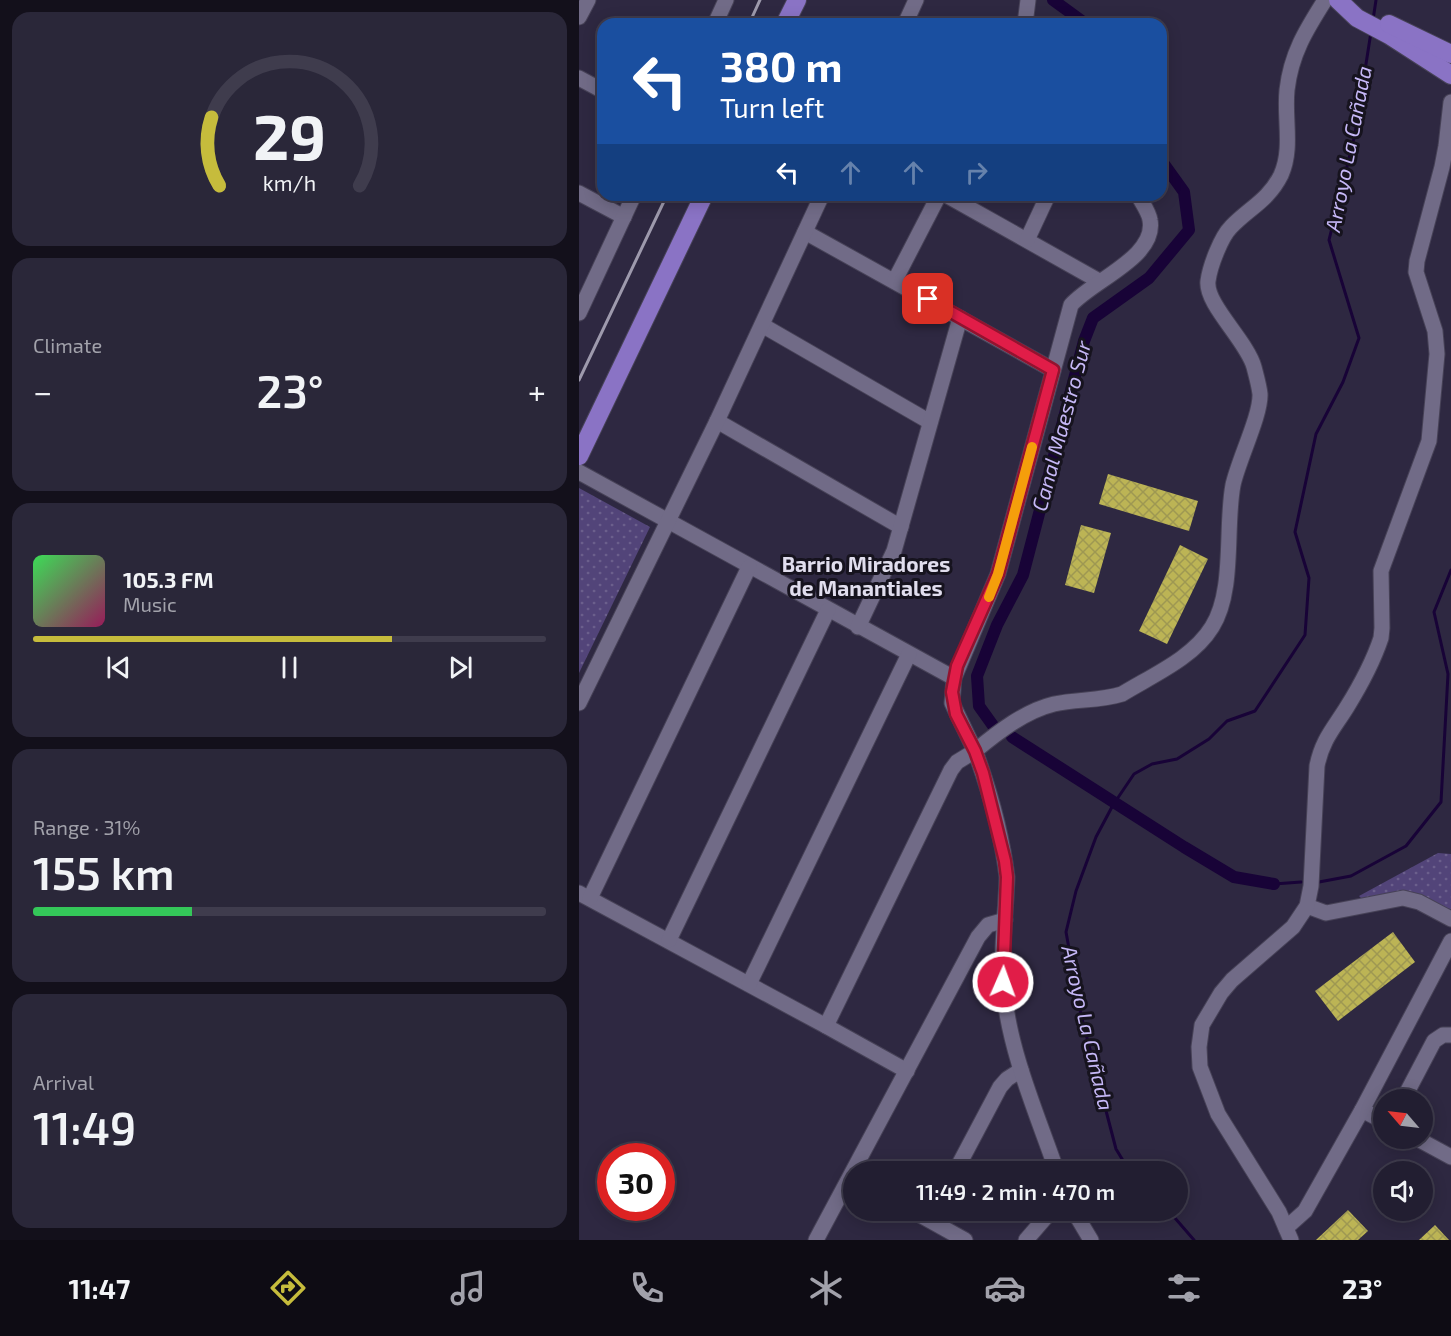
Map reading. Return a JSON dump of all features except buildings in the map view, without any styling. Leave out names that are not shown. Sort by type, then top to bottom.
[{"type":"main road","points":[[788,18],[797,0]]},
{"type":"main road","points":[[1338,0],[1390,30],[1451,54]]},
{"type":"main road","points":[[1390,30],[1451,75]]},
{"type":"main road","points":[[579,456],[701,201]]},
{"type":"street","points":[[579,17],[588,0]]},
{"type":"street","points":[[718,18],[726,0]]},
{"type":"street","points":[[908,18],[917,0]]},
{"type":"street","points":[[1026,18],[1028,0]]},
{"type":"street","points":[[826,1026],[951,770],[957,762],[993,736],[1039,709],[1054,704],[1111,698],[1122,693],[1191,651],[1203,640],[1221,610],[1225,588],[1233,486],[1260,395],[1251,358],[1214,302],[1208,282],[1212,266],[1226,234],[1258,206],[1279,178],[1285,164],[1288,146],[1287,92],[1291,66],[1300,40],[1325,0]]},
{"type":"street","points":[[579,78],[597,88]]},
{"type":"street","points":[[1451,102],[1446,146],[1416,272],[1436,341],[1437,354],[1429,441],[1381,571],[1382,628],[1377,649],[1347,708],[1325,739],[1320,752],[1317,766],[1311,886],[1307,906],[1293,927],[1232,980],[1221,993],[1202,1025],[1199,1047],[1200,1067],[1218,1114],[1270,1198],[1289,1234],[1305,1211],[1362,1110],[1451,941]]},
{"type":"street","points":[[579,193],[624,217]]},
{"type":"street","points":[[579,313],[583,293],[631,201]]},
{"type":"street","points":[[579,703],[717,421],[819,201]]},
{"type":"street","points":[[895,280],[936,201]]},
{"type":"street","points":[[957,201],[1099,281]]},
{"type":"street","points":[[1027,240],[1045,201]]},
{"type":"street","points":[[1053,1161],[1021,1070],[1004,992],[1005,861],[983,773],[952,703],[954,678],[998,574],[1071,305],[1099,281],[1140,252],[1151,229],[1150,218],[1141,201]]},
{"type":"street","points":[[805,232],[895,280],[1053,370]]},
{"type":"street","points":[[858,627],[888,565],[901,527],[960,318]]},
{"type":"street","points":[[762,325],[930,422]]},
{"type":"street","points":[[717,421],[901,527]]},
{"type":"street","points":[[579,472],[954,678]]},
{"type":"street","points":[[749,567],[585,895],[907,1071]]},
{"type":"street","points":[[669,940],[828,610]]},
{"type":"street","points":[[749,984],[909,654]]},
{"type":"street","points":[[1307,906],[1326,913],[1403,898],[1411,899],[1451,919]]},
{"type":"street","points":[[860,1161],[982,931],[988,925],[1005,920]]},
{"type":"street","points":[[1409,1089],[1434,1041],[1443,1035],[1451,1035]]},
{"type":"street","points":[[961,1161],[1000,1087],[1007,1079],[1021,1070]]},
{"type":"street","points":[[1362,1110],[1373,1116]]},
{"type":"street","points":[[1433,1147],[1451,1157]]},
{"type":"street","points":[[816,1240],[843,1193]]},
{"type":"street","points":[[940,1221],[965,1240]]},
{"type":"street","points":[[1026,1240],[1042,1221]]},
{"type":"street","points":[[1080,1221],[1091,1240]]},
{"type":"shaded area","points":[[579,488],[650,527],[579,673]]},
{"type":"shaded area","points":[[1438,853],[1451,854],[1451,909],[1363,900],[1359,896]]},
{"type":"waterway","name":"Canal Maestro Sur","points":[[1053,0],[1078,18]]},
{"type":"waterway","name":"Arroyo La Cañada","points":[[1373,20],[1376,0]]},
{"type":"waterway","name":"Arroyo La Cañada","points":[[1123,1161],[1116,1149],[1081,1015],[1066,932],[1076,891],[1096,837],[1113,805],[1134,774],[1152,764],[1177,759],[1209,739],[1227,721],[1255,711],[1305,635],[1309,578],[1295,532],[1316,434],[1343,382],[1359,338],[1329,240],[1355,134],[1371,32]]},
{"type":"waterway","name":"Canal Maestro Sur","points":[[994,727],[979,706],[977,676],[997,625],[1023,575],[1084,341],[1093,318],[1149,278],[1189,230],[1184,192],[1167,168]]},
{"type":"waterway","name":"Canal Maestro Sur","points":[[1319,882],[1351,876],[1406,846],[1441,802],[1448,674],[1434,612],[1451,570]]},
{"type":"waterway","name":"Canal Maestro Sur","points":[[1012,737],[1234,877],[1274,884]]},
{"type":"waterway","name":"Canal Maestro Sur","points":[[1274,884],[1301,882]]},
{"type":"waterway","name":"Arroyo La Cañada","points":[[1178,1221],[1194,1240]]},
{"type":"railway","points":[[752,18],[760,0]]},
{"type":"railway","points":[[579,380],[664,201]]},
{"type":"slow traffic","points":[[989,597],[998,574],[1032,447]]},
{"type":"district","name":"Barrio Miradores de Manantiales","points":[[866,577]]},
{"type":"route","points":[[928,299],[1053,370],[998,574],[957,666],[952,692],[952,703],[956,714],[975,751],[983,773],[1005,861],[1007,877],[1003,982]]}]
